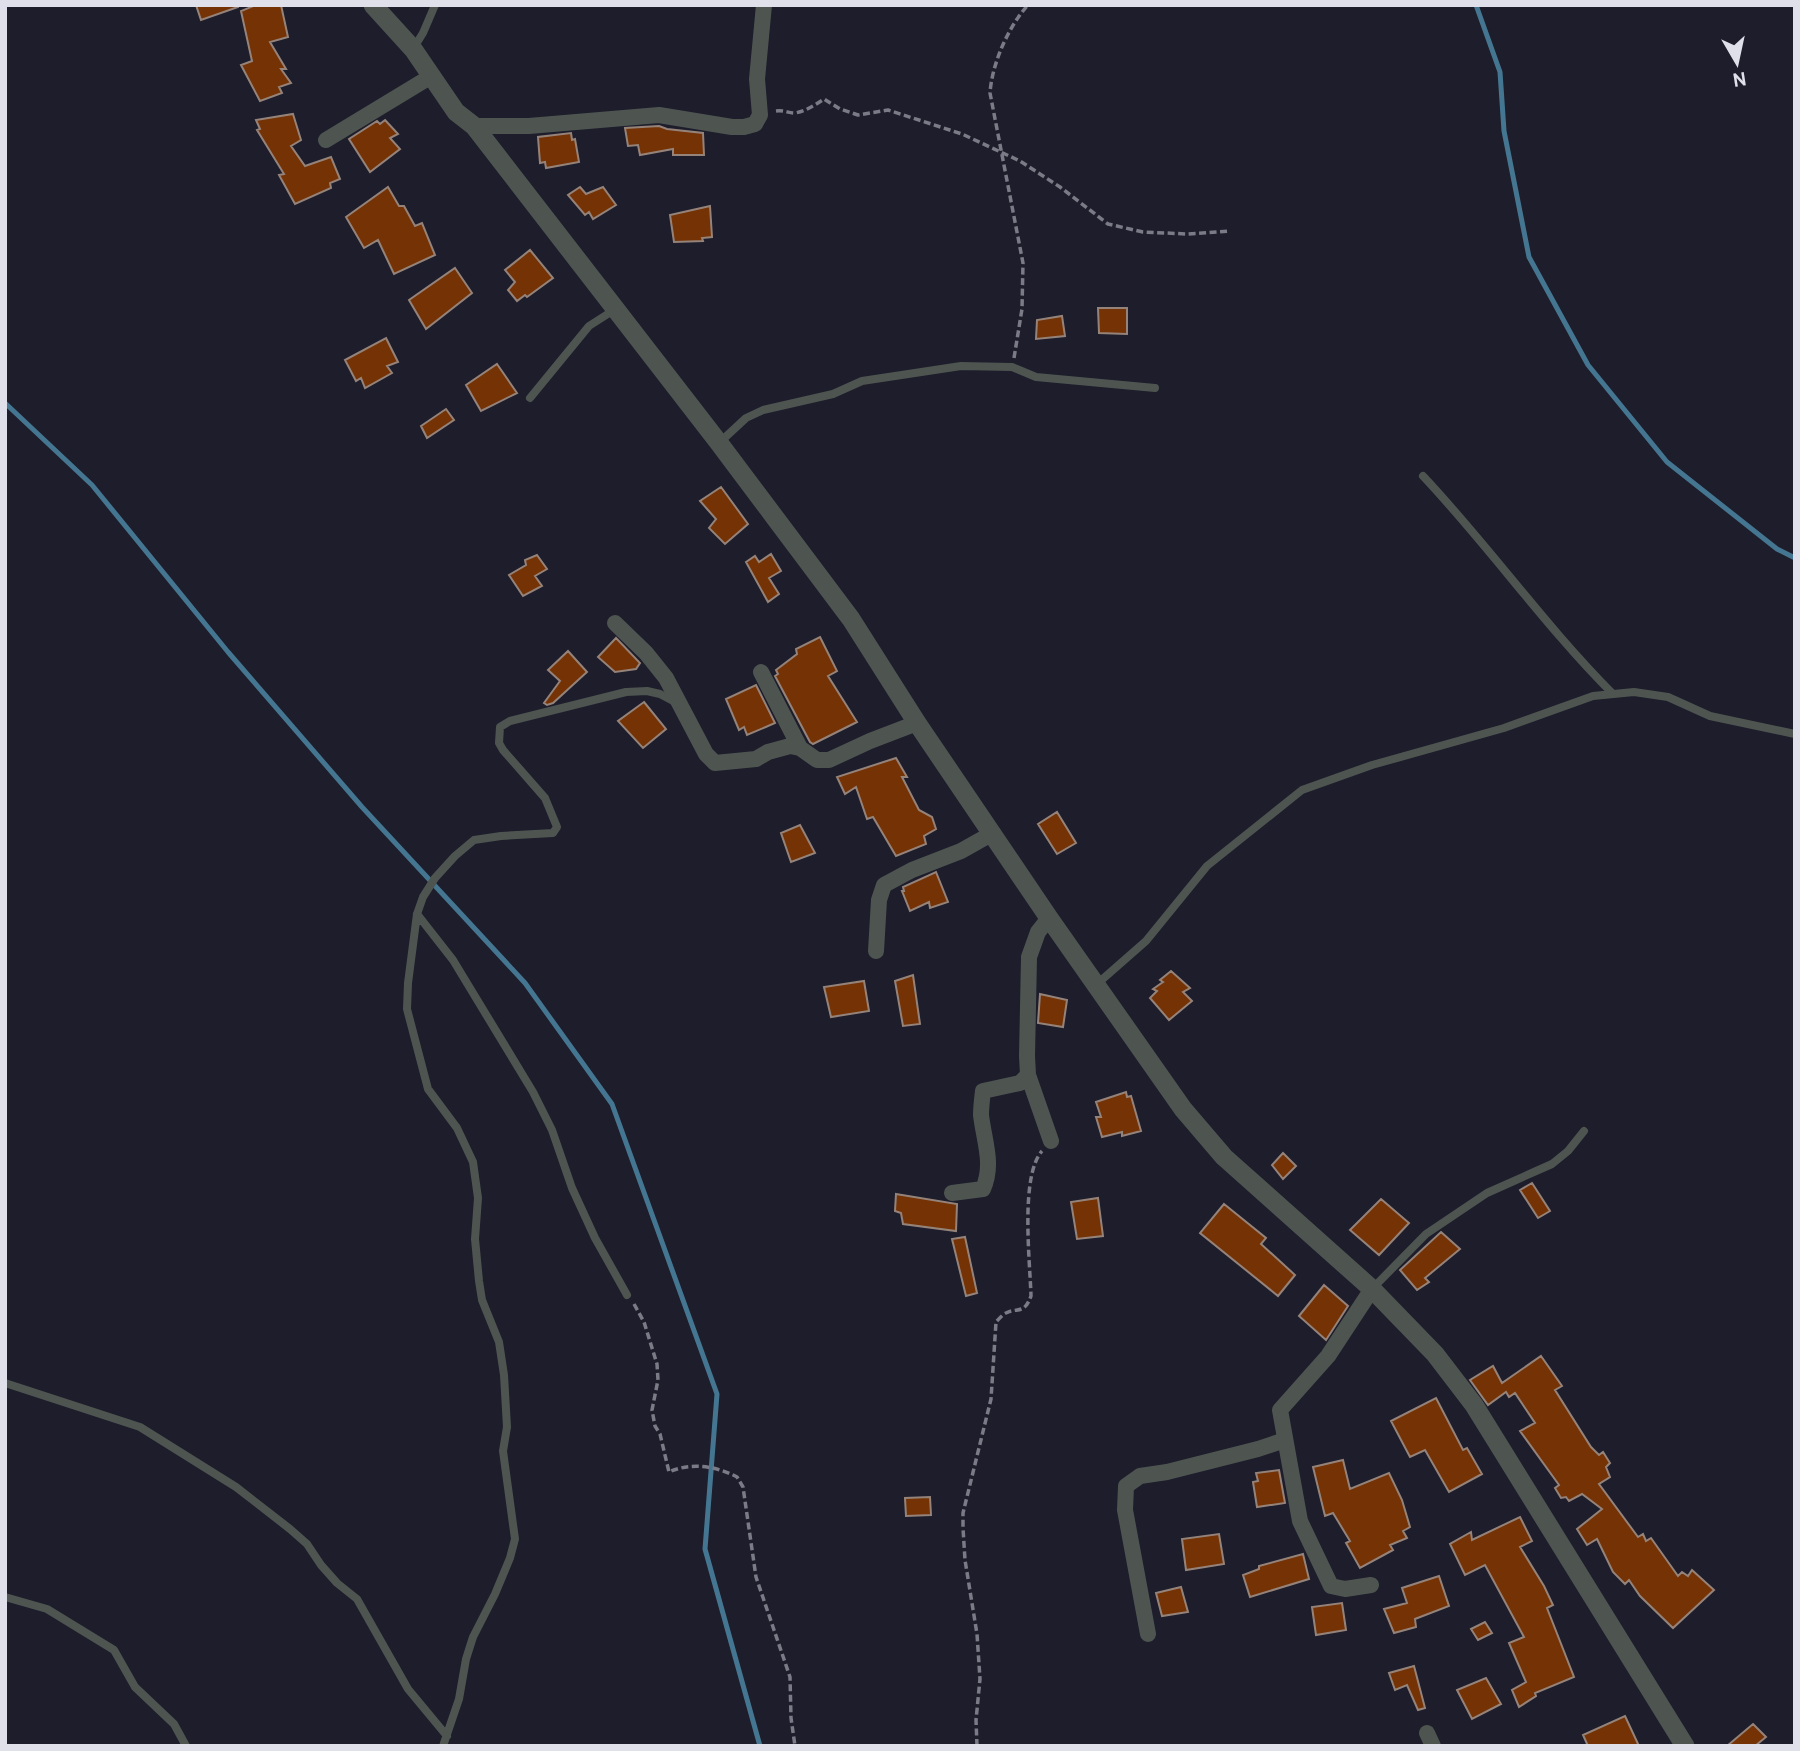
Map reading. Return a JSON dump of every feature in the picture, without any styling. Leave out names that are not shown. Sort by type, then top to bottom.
[{"type":"street","points":[[373,5],[412,48],[456,111],[474,126],[851,619],[916,723],[1183,1109],[1224,1157],[1372,1289],[1435,1354],[1474,1405],[1685,1746]]},
{"type":"street","points":[[474,126],[556,124],[659,115],[732,127],[755,124],[760,115],[757,79],[764,5]]},
{"type":"street","points":[[326,140],[430,77]]},
{"type":"street","points":[[615,623],[646,653],[666,678],[706,754],[715,763],[756,759],[780,747],[800,748]]},
{"type":"street","points":[[761,672],[800,748],[817,760],[829,760],[916,723]]},
{"type":"street","points":[[876,951],[879,900],[884,885],[912,870],[961,851],[993,833]]},
{"type":"street","points":[[1049,918],[1038,932],[1029,957],[1027,1056],[1028,1075],[1051,1141]]},
{"type":"street","points":[[952,1193],[983,1189],[989,1176],[981,1112],[983,1091],[1020,1083],[1028,1075]]},
{"type":"street","points":[[1371,1585],[1345,1589],[1332,1586],[1300,1521],[1280,1410],[1328,1356],[1372,1289]]},
{"type":"street","points":[[1148,1634],[1125,1510],[1126,1486],[1140,1476],[1206,1462],[1285,1440]]},
{"type":"lane","points":[[412,48],[423,33],[435,5]]},
{"type":"lane","points":[[530,398],[589,326],[615,309]]},
{"type":"lane","points":[[719,443],[746,418],[763,410],[833,394],[862,382],[961,366],[1012,367],[1036,377],[1155,388]]},
{"type":"lane","points":[[1423,476],[1523,590],[1581,662],[1613,694]]},
{"type":"lane","points":[[443,1746],[459,1699],[473,1637],[495,1594],[515,1539],[503,1451],[507,1426],[504,1375],[499,1342],[482,1300],[479,1280],[475,1239],[478,1198],[473,1162],[457,1128],[428,1089],[407,1009],[417,914],[423,897],[435,878],[474,840],[553,833],[557,827],[545,798],[499,743],[500,727],[510,721],[626,692],[647,691],[660,694],[678,704]]},
{"type":"lane","points":[[1096,985],[1146,941],[1207,866],[1302,790],[1372,765],[1504,728],[1593,696],[1633,692],[1668,697],[1710,716],[1795,734]]},
{"type":"lane","points":[[417,914],[453,960],[533,1093],[552,1130],[572,1188],[595,1238],[630,1298]]},
{"type":"lane","points":[[1372,1289],[1426,1234],[1487,1193],[1552,1164],[1568,1151],[1584,1131]]},
{"type":"lane","points":[[5,1383],[140,1427],[236,1488],[290,1528],[307,1544],[337,1583],[357,1599],[408,1689],[447,1736]]},
{"type":"lane","points":[[5,1597],[47,1609],[114,1650],[135,1686],[174,1724],[186,1746]]},
{"type":"path","points":[[1012,367],[1021,309],[1023,262],[990,93],[991,82],[1007,39],[1028,5]]},
{"type":"path","points":[[755,124],[771,113],[782,110],[792,113],[809,108],[824,99],[840,109],[858,115],[888,110],[962,134],[1000,150],[1060,187],[1108,224],[1143,232],[1187,234],[1228,231]]},
{"type":"path","points":[[977,1746],[976,1720],[981,1679],[965,1560],[963,1513],[991,1399],[996,1322],[1005,1313],[1019,1311],[1031,1296],[1030,1178],[1038,1156],[1051,1141]]},
{"type":"path","points":[[630,1298],[644,1322],[656,1364],[658,1380],[652,1410],[669,1472],[675,1469],[713,1467],[737,1477],[743,1487],[756,1577],[790,1677],[790,1718],[795,1746]]},
{"type":"building","points":[[196,5],[238,5],[238,7],[201,20]]},
{"type":"building","points":[[256,5],[281,5],[288,37],[270,42],[286,69],[281,69],[291,83],[279,87],[282,93],[260,101],[241,65],[252,61],[241,11]]},
{"type":"building","points":[[293,114],[301,140],[291,146],[305,166],[331,157],[340,179],[330,183],[331,188],[295,204],[279,175],[284,174],[257,130],[260,129],[256,120]]},
{"type":"building","points":[[385,120],[398,134],[390,138],[400,149],[370,172],[349,139],[377,121],[380,124]]},
{"type":"building","points":[[659,126],[703,133],[704,155],[673,155],[673,149],[640,155],[638,145],[628,146],[625,128]]},
{"type":"building","points":[[571,133],[572,140],[575,139],[579,162],[546,168],[545,162],[540,163],[538,137]]},
{"type":"building","points":[[388,187],[399,206],[404,206],[415,226],[422,223],[435,255],[394,274],[378,240],[364,248],[346,217]]},
{"type":"building","points":[[580,187],[586,194],[603,187],[616,205],[593,219],[589,212],[585,215],[568,195]]},
{"type":"building","points":[[710,206],[712,237],[702,238],[703,241],[674,242],[670,215]]},
{"type":"building","points":[[530,250],[553,278],[517,301],[508,290],[515,282],[505,270]]},
{"type":"building","points":[[455,268],[472,293],[426,329],[409,300]]},
{"type":"building","points":[[1098,308],[1127,308],[1127,334],[1099,333]]},
{"type":"building","points":[[1062,316],[1065,336],[1036,339],[1037,320]]},
{"type":"building","points":[[386,338],[398,362],[387,366],[392,373],[365,388],[361,378],[356,381],[345,360]]},
{"type":"building","points":[[497,364],[517,393],[481,411],[466,385]]},
{"type":"building","points":[[446,409],[454,420],[427,438],[421,426]]},
{"type":"building","points":[[721,487],[748,524],[725,544],[709,528],[716,519],[700,501]]},
{"type":"building","points":[[771,554],[781,571],[769,578],[779,594],[768,602],[746,562],[755,556],[759,562]]},
{"type":"building","points":[[537,555],[547,569],[535,576],[542,586],[523,596],[509,575],[526,565],[525,560]]},
{"type":"building","points":[[820,637],[837,671],[828,676],[857,722],[813,744],[775,676],[778,674],[776,670],[797,654],[796,649]]},
{"type":"building","points":[[616,638],[640,663],[636,669],[615,672],[598,657]]},
{"type":"building","points":[[568,651],[587,672],[553,703],[547,705],[544,703],[560,681],[548,670]]},
{"type":"building","points":[[756,685],[775,723],[747,735],[744,727],[739,730],[726,699]]},
{"type":"building","points":[[644,702],[666,729],[643,748],[618,721]]},
{"type":"building","points":[[896,758],[907,777],[902,777],[919,810],[932,817],[936,829],[924,836],[926,844],[896,856],[873,817],[867,819],[856,787],[845,794],[837,777]]},
{"type":"building","points":[[1057,812],[1076,843],[1057,854],[1038,824]]},
{"type":"building","points":[[800,825],[815,853],[791,862],[781,833]]},
{"type":"building","points":[[936,872],[948,902],[930,908],[929,902],[910,911],[903,887]]},
{"type":"building","points":[[1171,971],[1190,988],[1183,992],[1192,1001],[1169,1020],[1150,998],[1157,991],[1153,989],[1163,982],[1160,980]]},
{"type":"building","points":[[913,975],[920,1024],[903,1026],[895,981]]},
{"type":"building","points":[[864,981],[869,1011],[831,1017],[824,987]]},
{"type":"building","points":[[1040,994],[1067,1000],[1063,1027],[1038,1023]]},
{"type":"building","points":[[1126,1092],[1127,1097],[1131,1096],[1141,1131],[1102,1137],[1096,1117],[1101,1117],[1096,1102]]},
{"type":"building","points":[[1283,1153],[1296,1166],[1283,1179],[1272,1165]]},
{"type":"building","points":[[1532,1183],[1550,1211],[1538,1218],[1520,1190]]},
{"type":"building","points":[[896,1194],[957,1204],[956,1231],[903,1224],[901,1213],[895,1211]]},
{"type":"building","points":[[1098,1198],[1103,1236],[1077,1239],[1071,1202]]},
{"type":"building","points":[[1381,1199],[1409,1223],[1379,1255],[1350,1230]]},
{"type":"building","points":[[1224,1204],[1266,1238],[1261,1244],[1295,1275],[1278,1296],[1200,1233]]},
{"type":"building","points":[[1441,1232],[1460,1249],[1425,1278],[1429,1282],[1417,1290],[1400,1270]]},
{"type":"building","points":[[965,1237],[977,1293],[966,1296],[952,1239]]},
{"type":"building","points":[[1324,1285],[1348,1306],[1326,1340],[1299,1316]]},
{"type":"building","points":[[1541,1356],[1562,1386],[1555,1390],[1591,1447],[1599,1455],[1603,1452],[1610,1463],[1606,1467],[1610,1477],[1599,1484],[1638,1537],[1643,1534],[1646,1541],[1651,1538],[1678,1576],[1682,1572],[1688,1576],[1692,1570],[1714,1590],[1673,1628],[1640,1596],[1629,1580],[1625,1584],[1613,1572],[1597,1539],[1587,1545],[1577,1529],[1602,1509],[1582,1494],[1569,1501],[1566,1497],[1561,1498],[1555,1488],[1559,1485],[1520,1431],[1535,1423],[1515,1393],[1509,1397],[1506,1392],[1488,1405],[1470,1380],[1493,1366],[1502,1383]]},
{"type":"building","points":[[1436,1398],[1463,1450],[1467,1448],[1482,1474],[1449,1492],[1425,1450],[1410,1457],[1391,1421]]},
{"type":"building","points":[[1343,1460],[1350,1489],[1389,1473],[1402,1500],[1410,1527],[1403,1531],[1407,1538],[1390,1545],[1393,1550],[1360,1568],[1346,1543],[1350,1541],[1333,1513],[1325,1516],[1313,1467]]},
{"type":"building","points":[[1279,1470],[1285,1503],[1257,1507],[1253,1482],[1258,1481],[1256,1473]]},
{"type":"building","points":[[930,1497],[931,1515],[906,1516],[905,1498]]},
{"type":"building","points":[[1520,1517],[1532,1541],[1520,1547],[1553,1605],[1547,1608],[1574,1677],[1535,1693],[1536,1696],[1519,1707],[1512,1690],[1526,1682],[1509,1643],[1524,1637],[1485,1565],[1465,1575],[1450,1544],[1471,1532],[1472,1540]]},
{"type":"building","points":[[1219,1534],[1224,1564],[1186,1570],[1182,1539]]},
{"type":"building","points":[[1303,1554],[1309,1579],[1250,1597],[1243,1575],[1259,1569],[1259,1566]]},
{"type":"building","points":[[1439,1576],[1449,1606],[1415,1619],[1416,1627],[1394,1633],[1384,1609],[1407,1603],[1402,1588]]},
{"type":"building","points":[[1181,1587],[1188,1612],[1162,1616],[1156,1593]]},
{"type":"building","points":[[1342,1603],[1346,1630],[1316,1635],[1312,1607]]},
{"type":"building","points":[[1485,1622],[1492,1633],[1478,1640],[1471,1629]]},
{"type":"building","points":[[1414,1666],[1425,1708],[1418,1710],[1407,1685],[1395,1690],[1389,1673]]},
{"type":"building","points":[[1486,1678],[1501,1704],[1472,1719],[1457,1690]]},
{"type":"building","points":[[1625,1716],[1639,1746],[1588,1746],[1583,1735]]},
{"type":"building","points":[[1753,1724],[1766,1737],[1755,1746],[1727,1746]]},
{"type":"waterway","points":[[1476,5],[1500,72],[1504,131],[1529,257],[1588,365],[1667,462],[1777,549],[1795,558]]},
{"type":"waterway","points":[[5,403],[92,485],[228,652],[362,807],[525,983],[612,1104],[717,1394],[705,1549],[760,1746]]}]
